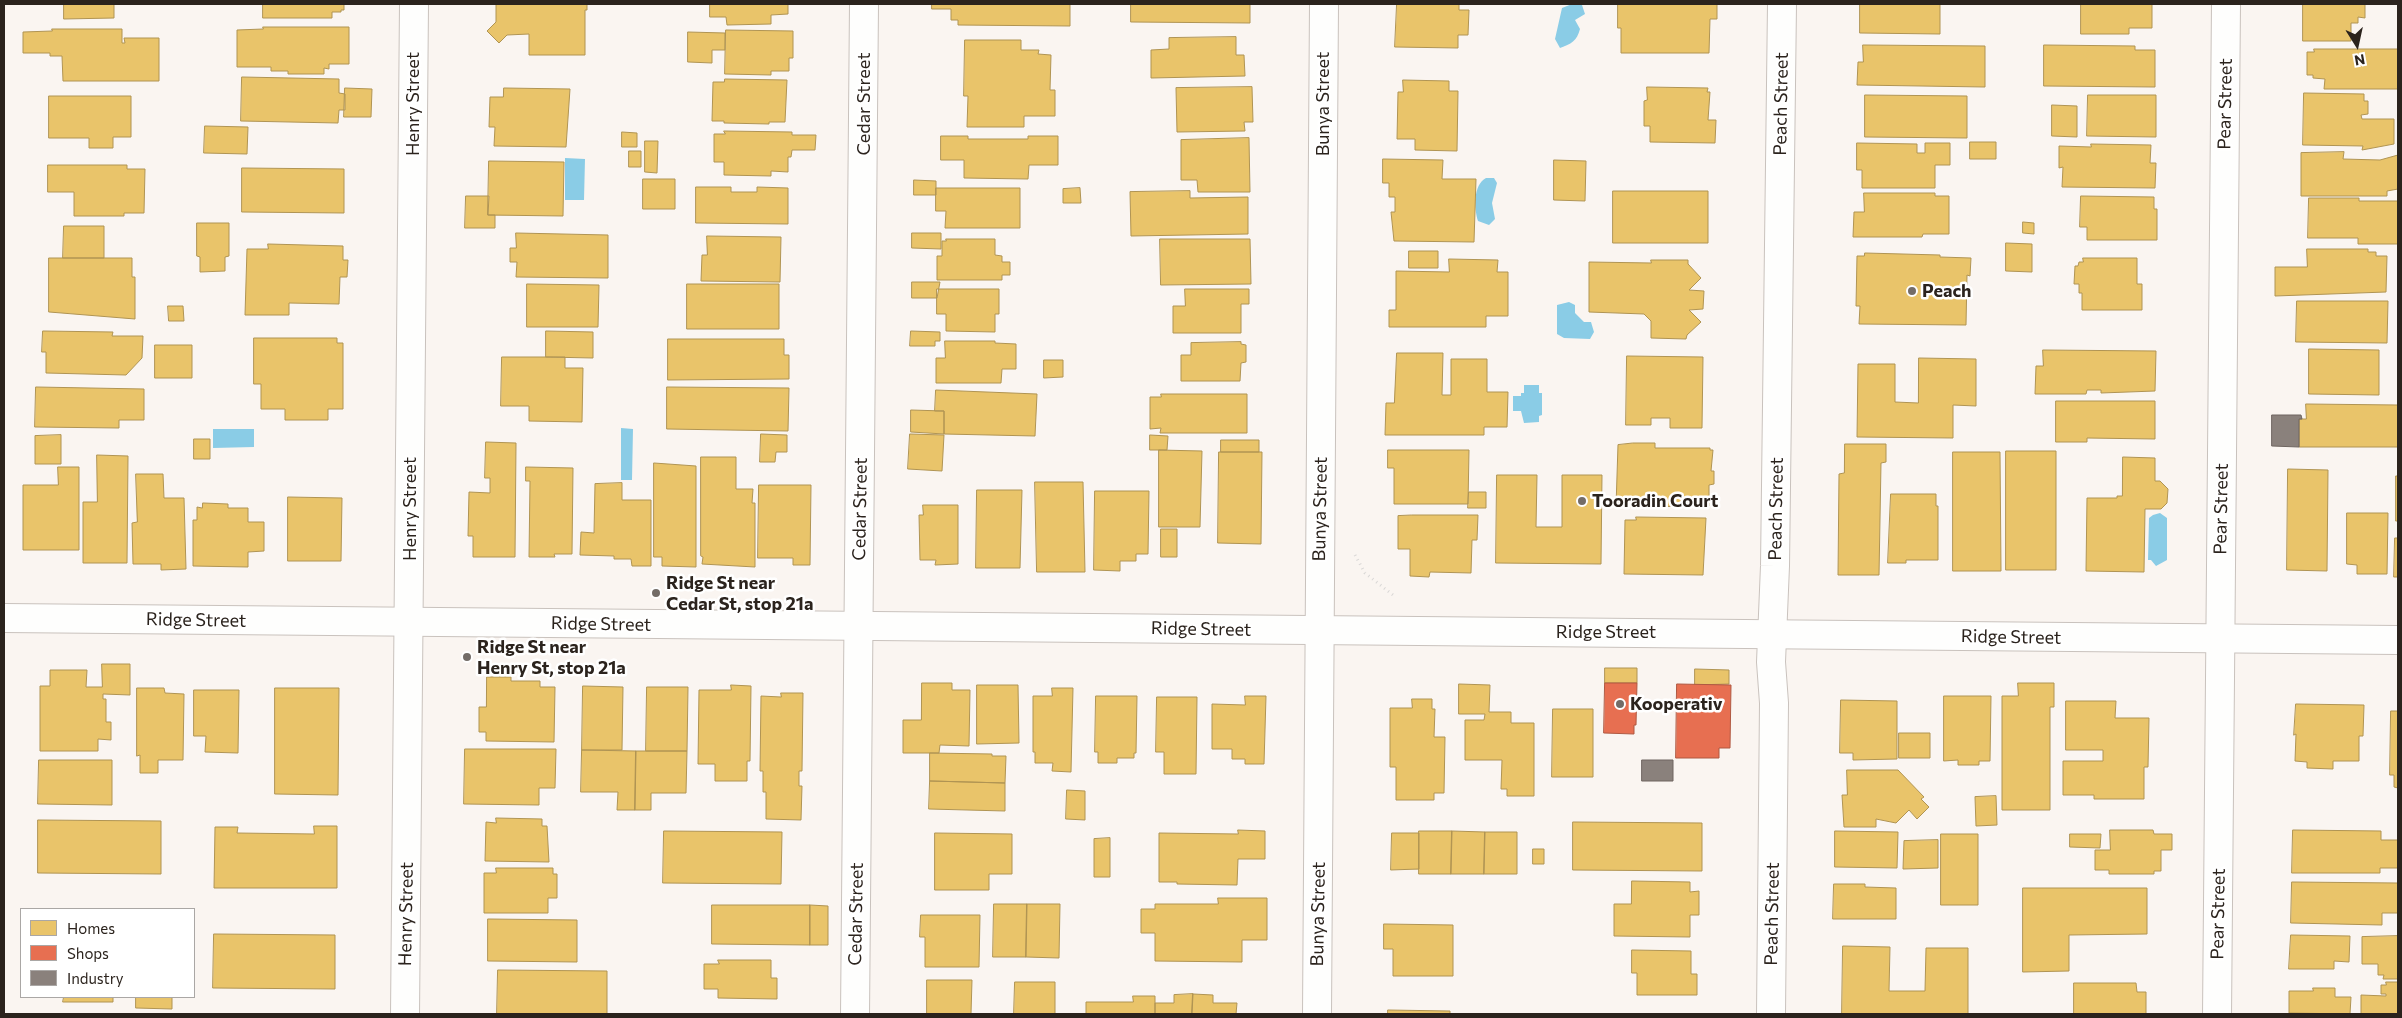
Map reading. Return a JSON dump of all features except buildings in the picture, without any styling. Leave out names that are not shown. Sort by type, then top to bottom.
[{"type":"street","name":"Henry Street","points":[[405,1014],[414,4]]},
{"type":"street","name":"Cedar Street","points":[[855,1014],[860,626],[864,4]]},
{"type":"street","name":"Bunya Street","points":[[1316,1014],[1324,4]]},
{"type":"street","name":"Peach Street","points":[[1770,1014],[1773,634],[1782,4]]},
{"type":"street","name":"Pear Street","points":[[2217,1014],[2226,4]]},
{"type":"street","name":"Ridge Street","points":[[4,618],[2398,640]]},
{"type":"path","points":[[1355,555],[1365,573],[1393,595]]},
{"type":"water","points":[[1572,4],[1582,5],[1585,14],[1575,20],[1580,29],[1575,39],[1560,48],[1555,39],[1562,8]]},
{"type":"water","points":[[565,158],[585,159],[584,200],[565,200]]},
{"type":"water","points":[[1486,178],[1494,178],[1497,183],[1492,203],[1495,219],[1489,225],[1478,221],[1476,210],[1477,191],[1482,181]]},
{"type":"water","points":[[1569,302],[1575,305],[1575,313],[1584,322],[1591,322],[1594,332],[1590,339],[1564,338],[1557,334],[1557,305]]},
{"type":"water","points":[[1524,385],[1539,385],[1539,393],[1542,393],[1542,415],[1539,416],[1539,422],[1524,423],[1521,411],[1513,411],[1513,396],[1521,396],[1521,393],[1524,393]]},
{"type":"water","points":[[621,428],[633,429],[632,480],[621,480]]},
{"type":"water","points":[[213,429],[254,429],[254,447],[213,448]]},
{"type":"water","points":[[2160,513],[2167,518],[2167,560],[2156,566],[2151,560],[2148,560],[2149,518]]},
{"type":"place","name":"Peach","points":[[1912,291]]},
{"type":"place","name":"Tooradin Court","points":[[1582,501]]},
{"type":"place","name":"Ridge St near Cedar St, stop 21a","points":[[656,593]]},
{"type":"place","name":"Ridge St near Henry St, stop 21a","points":[[467,657]]},
{"type":"place","name":"Kooperativ","points":[[1620,704]]}]
